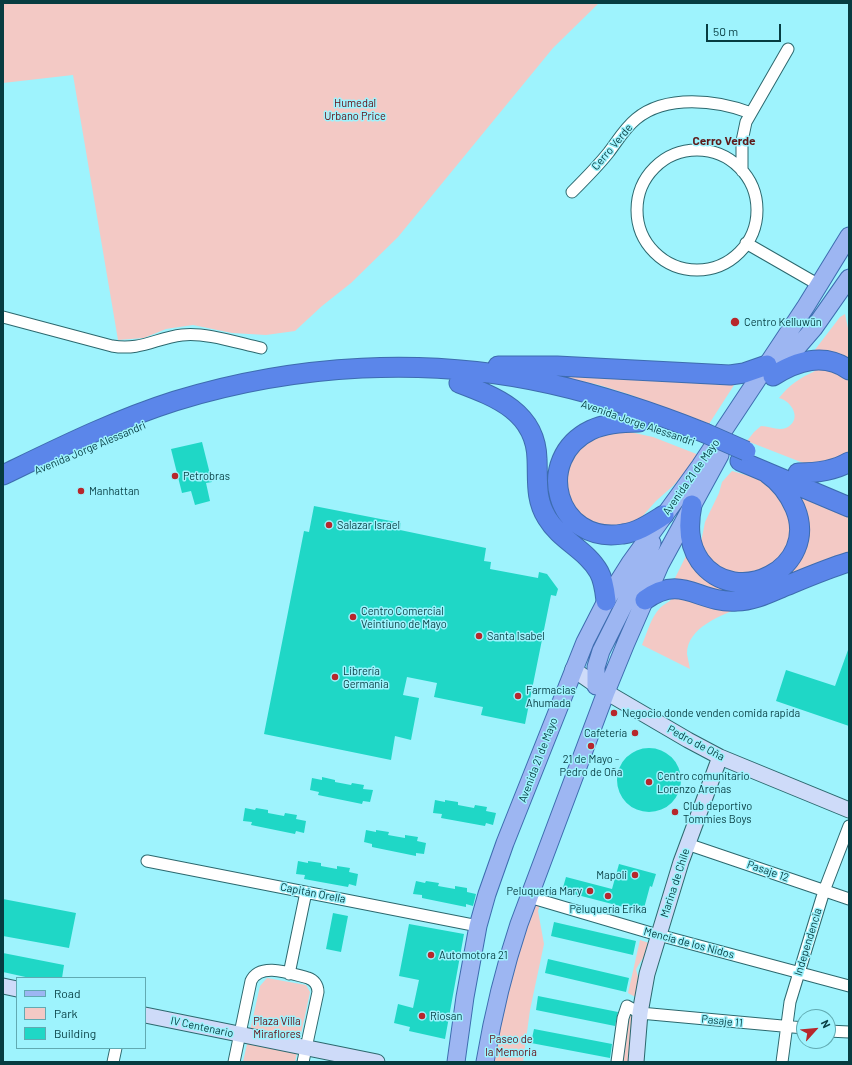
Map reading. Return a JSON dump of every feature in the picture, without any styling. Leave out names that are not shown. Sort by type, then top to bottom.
[{"type":"highway","points":[[456,376],[500,366],[536,365],[730,375],[759,369],[770,370],[816,359],[831,361],[849,370]]},
{"type":"highway","name":"Avenida Jorge Alessandri","points":[[3,475],[112,424],[173,402],[224,388],[293,375],[344,369],[396,368],[456,376],[594,407],[639,422],[702,439]]},
{"type":"highway","points":[[456,376],[502,401],[518,413],[526,424],[532,435],[537,451],[537,486],[543,510],[547,518],[559,533],[590,560],[599,572],[602,579],[606,602]]},
{"type":"highway","name":"Avenida Jorge Alessandri","points":[[3,487],[74,453],[127,430],[186,410],[244,395],[285,388],[342,382],[403,380],[456,376],[517,378],[582,391],[645,410],[702,439],[743,456],[798,473],[849,494]]},
{"type":"highway","points":[[639,422],[618,423],[600,427],[585,433],[572,443],[564,454],[559,468],[559,494],[565,510],[575,523],[582,528],[597,534],[615,535],[633,532],[661,521]]},
{"type":"highway","name":"Avenida Jorge Alessandri","points":[[743,456],[767,473],[849,507]]},
{"type":"highway","points":[[798,473],[810,473],[830,469],[849,462]]},
{"type":"highway","points":[[692,506],[689,519],[692,544],[703,565],[716,576],[730,582],[746,583],[763,579],[779,570],[791,558],[798,545],[801,531],[798,514],[788,495],[778,482],[767,473]]},
{"type":"highway","points":[[645,600],[657,592],[672,588],[683,589],[718,600],[744,601],[849,562]]},
{"type":"main road","points":[[770,370],[849,236]]},
{"type":"main road","points":[[770,370],[818,323],[849,278]]},
{"type":"main road","name":"Avenida 21 de Mayo","points":[[456,1062],[462,1015],[478,926],[487,894],[505,843],[585,642],[606,602],[630,563],[696,472],[726,425],[770,370]]},
{"type":"main road","name":"Avenida 21 de Mayo","points":[[485,1062],[500,986],[510,952],[601,689],[645,600],[660,565],[725,445],[759,395],[770,370]]},
{"type":"main road","points":[[601,689],[595,672],[601,651],[643,567],[661,521]]},
{"type":"street","points":[[742,171],[742,133],[746,122],[788,48]]},
{"type":"street","name":"Cerro Verde","points":[[572,192],[605,157],[630,124],[650,110],[666,105],[700,102],[722,104],[751,112]]},
{"type":"street","points":[[695,150],[716,153],[735,164],[742,171],[752,188],[756,207],[754,226],[746,244],[732,259],[722,264],[702,270],[681,267],[662,258],[647,243],[642,234],[637,213],[640,192],[644,182],[657,165],[675,154],[695,150]]},
{"type":"street","points":[[746,244],[819,285]]},
{"type":"street","points":[[3,317],[122,348],[146,345],[181,335],[195,334],[261,348]]},
{"type":"street","name":"Pedro de Oña","points":[[573,669],[601,689],[720,757],[849,810]]},
{"type":"street","name":"Marina de Chile","points":[[636,1062],[640,1012],[647,974],[688,844],[720,757]]},
{"type":"street","name":"Independencia","points":[[782,1062],[790,1002],[798,973],[824,891],[849,826]]},
{"type":"street","name":"Pasaje 12","points":[[688,844],[849,899]]},
{"type":"street","name":"Capitán Orella","points":[[147,861],[478,926]]},
{"type":"street","points":[[289,974],[306,892]]},
{"type":"street","name":"Mencía de los Nidos","points":[[529,897],[849,986]]},
{"type":"street","points":[[234,1062],[251,981],[255,975],[266,970],[311,979],[316,983],[318,989],[305,1055]]},
{"type":"street","points":[[3,986],[16,988]]},
{"type":"street","points":[[617,1062],[623,1018],[627,1006],[640,1012]]},
{"type":"street","name":"Pasaje 11","points":[[640,1012],[796,1028]]},
{"type":"street","name":"IV Centenario","points":[[146,1015],[239,1035],[305,1055],[377,1062]]},
{"type":"street","points":[[836,1031],[849,1032]]},
{"type":"street","points":[[113,1062],[116,1049]]},
{"type":"green space","name":"Humedal Urbano Price","points":[[3,3],[599,3],[553,48],[398,237],[351,283],[322,306],[295,331],[266,335],[232,333],[193,325],[166,329],[144,338],[118,340],[73,75],[3,83]]},
{"type":"green space","points":[[845,314],[849,333],[849,362],[814,354],[814,351],[840,317]]},
{"type":"green space","points":[[817,363],[849,377],[849,457],[811,466],[747,441],[761,426],[783,429],[791,425],[795,416],[794,411],[788,403],[779,398],[795,382],[815,371]]},
{"type":"green space","points":[[549,374],[736,382],[709,424],[628,394],[599,385]]},
{"type":"green space","points":[[625,431],[653,437],[699,455],[674,485],[656,501],[640,519],[626,526],[612,529],[582,519],[564,488],[572,453],[601,433]]},
{"type":"green space","points":[[732,471],[760,479],[773,486],[795,526],[782,561],[746,577],[707,563],[701,542],[705,522],[719,493],[722,482]]},
{"type":"green space","points":[[789,488],[849,514],[849,556],[742,596],[674,580],[689,550],[718,582],[797,561]]},
{"type":"green space","points":[[676,593],[742,607],[707,623],[693,636],[687,654],[690,669],[642,645],[654,616],[660,608],[673,598]]},
{"type":"green space","name":"Paseo de la Memoria","points":[[534,905],[540,905],[538,911],[544,944],[530,1010],[523,1062],[493,1062],[508,980]]},
{"type":"green space","points":[[640,940],[649,943],[645,955],[636,969],[639,981],[637,998],[628,993]]},
{"type":"green space","name":"Plaza Villa Miraflores","points":[[267,978],[306,985],[310,992],[295,1062],[243,1062],[260,986]]},
{"type":"green space","points":[[627,1014],[635,1016],[631,1062],[620,1062]]},
{"type":"building","points":[[202,442],[212,482],[206,483],[210,501],[195,505],[191,491],[182,493],[171,449]]},
{"type":"building","points":[[314,506],[401,523],[400,530],[486,548],[484,561],[491,562],[490,569],[538,578],[539,572],[547,574],[558,589],[556,596],[551,595],[525,724],[481,715],[483,707],[434,697],[437,683],[407,677],[403,695],[419,698],[411,740],[395,736],[391,760],[264,734],[304,531],[309,532]]},
{"type":"building","points":[[848,650],[849,726],[776,701],[786,670],[835,686]]},
{"type":"building","name":"Centro comunitario Lorenzo Arenas","points":[[649,748],[667,754],[675,762],[681,780],[675,798],[667,806],[649,812],[631,806],[623,798],[617,780],[623,762],[631,754]]},
{"type":"building","points":[[322,777],[335,780],[335,782],[351,785],[352,783],[364,785],[363,789],[373,790],[370,802],[363,801],[362,804],[318,795],[319,792],[310,790],[312,778],[322,780]]},
{"type":"building","points":[[435,800],[458,802],[458,805],[474,808],[475,805],[487,807],[486,811],[496,813],[493,825],[486,823],[485,826],[441,818],[442,814],[433,813]]},
{"type":"building","points":[[245,808],[268,810],[268,813],[284,816],[285,813],[297,815],[296,819],[306,821],[304,833],[296,831],[295,834],[251,825],[252,822],[243,821]]},
{"type":"building","points":[[366,830],[389,832],[388,835],[405,838],[405,835],[418,837],[417,841],[426,843],[424,854],[416,853],[416,856],[372,847],[372,844],[364,842]]},
{"type":"building","points":[[298,861],[321,863],[321,866],[337,869],[337,866],[350,868],[349,872],[358,874],[356,886],[349,884],[348,887],[304,879],[305,875],[296,874]]},
{"type":"building","points":[[619,864],[656,874],[652,887],[650,886],[643,912],[562,891],[566,877],[612,889]]},
{"type":"building","points":[[416,881],[425,883],[426,881],[439,883],[438,886],[455,889],[455,886],[467,888],[467,892],[476,894],[473,906],[466,904],[466,907],[422,898],[422,895],[413,894]]},
{"type":"building","points":[[3,899],[76,913],[69,948],[3,936]]},
{"type":"building","points":[[333,913],[348,916],[341,952],[326,949]]},
{"type":"building","points":[[554,922],[636,941],[633,955],[551,936]]},
{"type":"building","points":[[409,924],[464,934],[445,1039],[409,1031],[410,1027],[394,1023],[398,1004],[413,1008],[419,980],[399,976]]},
{"type":"building","points":[[3,953],[64,965],[62,977],[26,977],[3,972]]},
{"type":"building","points":[[548,959],[629,978],[626,992],[545,973]]},
{"type":"building","points":[[538,996],[618,1012],[615,1026],[536,1010]]},
{"type":"building","points":[[534,1029],[612,1044],[610,1058],[531,1043]]},
{"type":"place","name":"Centro Kelluwün","points":[[735,322]]},
{"type":"place","name":"Petrobras","points":[[175,476]]},
{"type":"place","name":"Manhattan","points":[[81,491]]},
{"type":"place","name":"Salazar Israel","points":[[329,525]]},
{"type":"place","name":"Centro Comercial Veintiuno de Mayo","points":[[353,617]]},
{"type":"place","name":"Santa Isabel","points":[[479,636]]},
{"type":"place","name":"Librería Germania","points":[[335,677]]},
{"type":"place","name":"Farmacias Ahumada","points":[[518,696]]},
{"type":"place","name":"Negocio donde venden comida rapida","points":[[614,713]]},
{"type":"place","name":"Cafetería","points":[[635,733]]},
{"type":"place","name":"21 de Mayo - Pedro de Oña","points":[[591,746]]},
{"type":"place","name":"Centro comunitario Lorenzo Arenas","points":[[649,782]]},
{"type":"place","name":"Club deportivo Tommies Boys","points":[[675,812]]},
{"type":"place","name":"Mapoli","points":[[635,875]]},
{"type":"place","name":"Peluquería Mary","points":[[590,891]]},
{"type":"place","name":"Peluquería Erika","points":[[608,896]]},
{"type":"place","name":"Automotora 21","points":[[431,955]]},
{"type":"place","name":"Riosan","points":[[422,1016]]},
{"type":"district","name":"Cerro Verde","points":[[724,141]]}]
